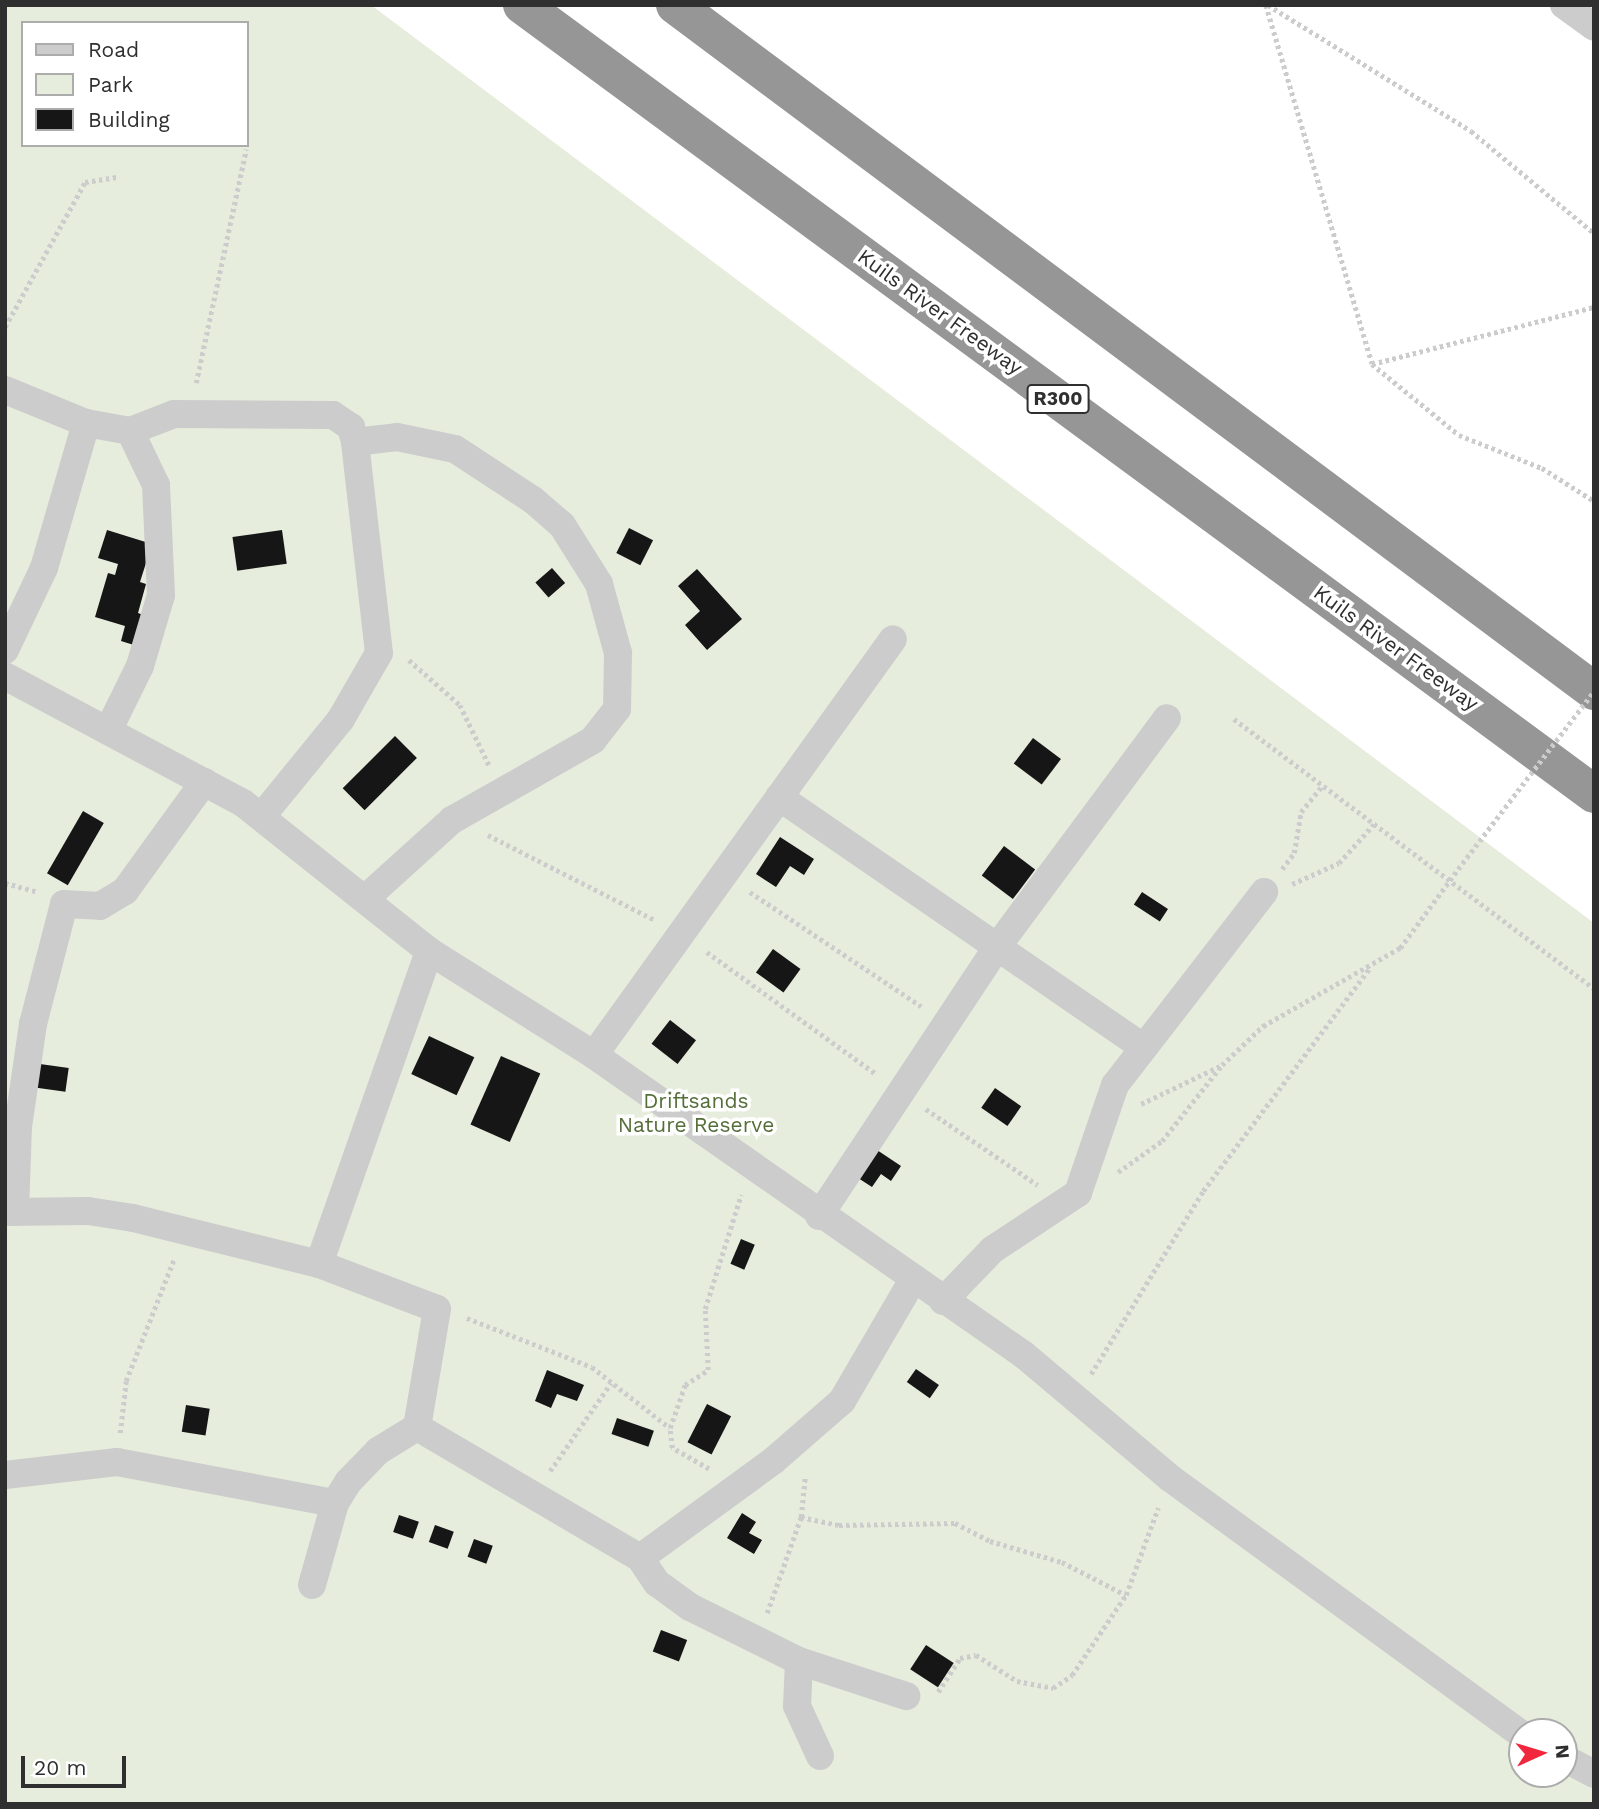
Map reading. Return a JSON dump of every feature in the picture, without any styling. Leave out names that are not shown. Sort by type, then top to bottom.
[{"type":"highway","name":"Kuils River Freeway","points":[[522,5],[1594,794]]},
{"type":"highway","points":[[675,5],[1594,691]]},
{"type":"street","points":[[1564,5],[1594,27]]},
{"type":"street","points":[[5,390],[86,423],[130,432],[162,417],[200,413],[333,415],[351,427],[381,638],[371,677],[262,816]]},
{"type":"street","points":[[5,650],[44,568],[86,423]]},
{"type":"street","points":[[108,731],[140,666],[161,595],[156,485],[130,432]]},
{"type":"street","points":[[355,442],[397,437],[431,442],[483,464],[562,525],[599,584],[618,653],[617,709],[593,740],[452,820],[366,898]]},
{"type":"street","points":[[594,1055],[893,639]]},
{"type":"street","points":[[5,677],[204,782],[262,816],[429,951],[594,1055],[1077,1397],[1170,1478],[1508,1725]]},
{"type":"street","points":[[819,1216],[997,947],[1167,718]]},
{"type":"street","points":[[204,782],[125,891],[100,906],[64,904],[33,1024],[18,1127],[10,1212],[88,1211],[183,1231],[319,1264],[437,1309],[417,1427],[364,1463],[334,1503],[312,1585]]},
{"type":"street","points":[[779,797],[1140,1045]]},
{"type":"street","points":[[943,1301],[992,1250],[1072,1199],[1101,1118],[1140,1045],[1264,892]]},
{"type":"street","points":[[319,1264],[429,951]]},
{"type":"street","points":[[640,1558],[739,1486],[808,1431],[856,1384],[912,1281]]},
{"type":"street","points":[[417,1427],[640,1558],[672,1595],[799,1661],[906,1696]]},
{"type":"street","points":[[5,1475],[117,1462],[334,1503]]},
{"type":"street","points":[[799,1661],[797,1706],[820,1756]]},
{"type":"street","points":[[1578,1765],[1594,1774]]},
{"type":"path","points":[[1267,5],[1471,131],[1594,233]]},
{"type":"path","points":[[1267,5],[1371,365],[1459,435],[1542,468],[1594,501]]},
{"type":"path","points":[[200,413],[196,379],[208,305],[233,229],[246,149]]},
{"type":"path","points":[[5,327],[85,182],[117,177]]},
{"type":"path","points":[[1371,365],[1594,307]]},
{"type":"path","points":[[381,638],[460,705],[501,790],[498,839]]},
{"type":"path","points":[[452,820],[498,839],[681,934],[901,1093],[1072,1199],[1162,1141],[1222,1065],[1263,1026],[1400,948],[1594,691]]},
{"type":"path","points":[[1234,719],[1594,988]]},
{"type":"path","points":[[1264,892],[1294,853],[1301,812],[1322,785]]},
{"type":"path","points":[[1264,892],[1339,863],[1374,824]]},
{"type":"path","points":[[723,874],[947,1023]]},
{"type":"path","points":[[1077,1397],[1203,1191],[1369,968]]},
{"type":"path","points":[[1101,1118],[1222,1065]]},
{"type":"path","points":[[739,1486],[672,1448],[670,1428],[685,1385],[708,1370],[705,1309],[752,1168]]},
{"type":"path","points":[[117,1462],[126,1381],[183,1231]]},
{"type":"path","points":[[437,1309],[532,1340],[611,1382],[670,1428]]},
{"type":"path","points":[[537,1496],[567,1438],[611,1382]]},
{"type":"path","points":[[757,1639],[801,1517],[808,1431]]},
{"type":"path","points":[[906,1696],[934,1696],[960,1658],[976,1655],[1017,1682],[1053,1688],[1094,1648],[1126,1595],[1170,1478]]},
{"type":"path","points":[[801,1517],[839,1525],[955,1523],[990,1541],[1062,1562],[1126,1595]]},
{"type":"green space","name":"Driftsands Nature Reserve","points":[[5,5],[371,5],[1594,923],[1594,1804],[5,1804]]},
{"type":"building","points":[[629,528],[653,540],[640,565],[616,553]]},
{"type":"building","points":[[107,530],[152,544],[140,582],[146,584],[138,613],[146,616],[137,646],[121,641],[125,626],[95,617],[108,573],[115,575],[118,564],[98,558]]},
{"type":"building","points":[[282,530],[287,564],[237,571],[232,537]]},
{"type":"building","points":[[552,568],[565,583],[549,598],[535,582]]},
{"type":"building","points":[[697,569],[742,619],[707,650],[685,625],[700,611],[678,586]]},
{"type":"building","points":[[395,736],[417,758],[365,810],[343,788]]},
{"type":"building","points":[[1033,738],[1061,759],[1042,785],[1014,764]]},
{"type":"building","points":[[83,811],[104,823],[68,885],[47,873]]},
{"type":"building","points":[[780,837],[814,859],[804,875],[790,866],[776,887],[756,874]]},
{"type":"building","points":[[1004,846],[1035,869],[1013,899],[982,876]]},
{"type":"building","points":[[1142,892],[1168,909],[1160,921],[1134,905]]},
{"type":"building","points":[[773,949],[801,969],[783,992],[756,972]]},
{"type":"building","points":[[670,1020],[696,1040],[678,1064],[652,1044]]},
{"type":"building","points":[[429,1036],[474,1057],[457,1095],[411,1074]]},
{"type":"building","points":[[501,1056],[540,1073],[510,1142],[470,1125]]},
{"type":"building","points":[[40,1064],[69,1068],[65,1092],[37,1088]]},
{"type":"building","points":[[995,1088],[1021,1106],[1007,1126],[981,1108]]},
{"type":"building","points":[[877,1150],[901,1166],[891,1181],[881,1174],[872,1187],[858,1178]]},
{"type":"building","points":[[741,1239],[755,1245],[744,1270],[730,1264]]},
{"type":"building","points":[[916,1369],[939,1385],[930,1398],[907,1382]]},
{"type":"building","points":[[547,1370],[584,1385],[577,1401],[557,1394],[551,1408],[535,1401]]},
{"type":"building","points":[[707,1404],[731,1416],[712,1455],[687,1442]]},
{"type":"building","points":[[186,1405],[210,1409],[205,1435],[182,1432]]},
{"type":"building","points":[[617,1418],[654,1431],[648,1447],[611,1434]]},
{"type":"building","points":[[742,1513],[756,1522],[749,1533],[762,1540],[754,1554],[727,1538]]},
{"type":"building","points":[[399,1515],[419,1522],[413,1539],[393,1532]]},
{"type":"building","points":[[435,1525],[454,1532],[448,1549],[429,1542]]},
{"type":"building","points":[[474,1539],[493,1546],[486,1564],[468,1557]]},
{"type":"building","points":[[661,1630],[687,1640],[679,1662],[653,1651]]},
{"type":"building","points":[[926,1645],[954,1663],[938,1687],[910,1669]]}]
